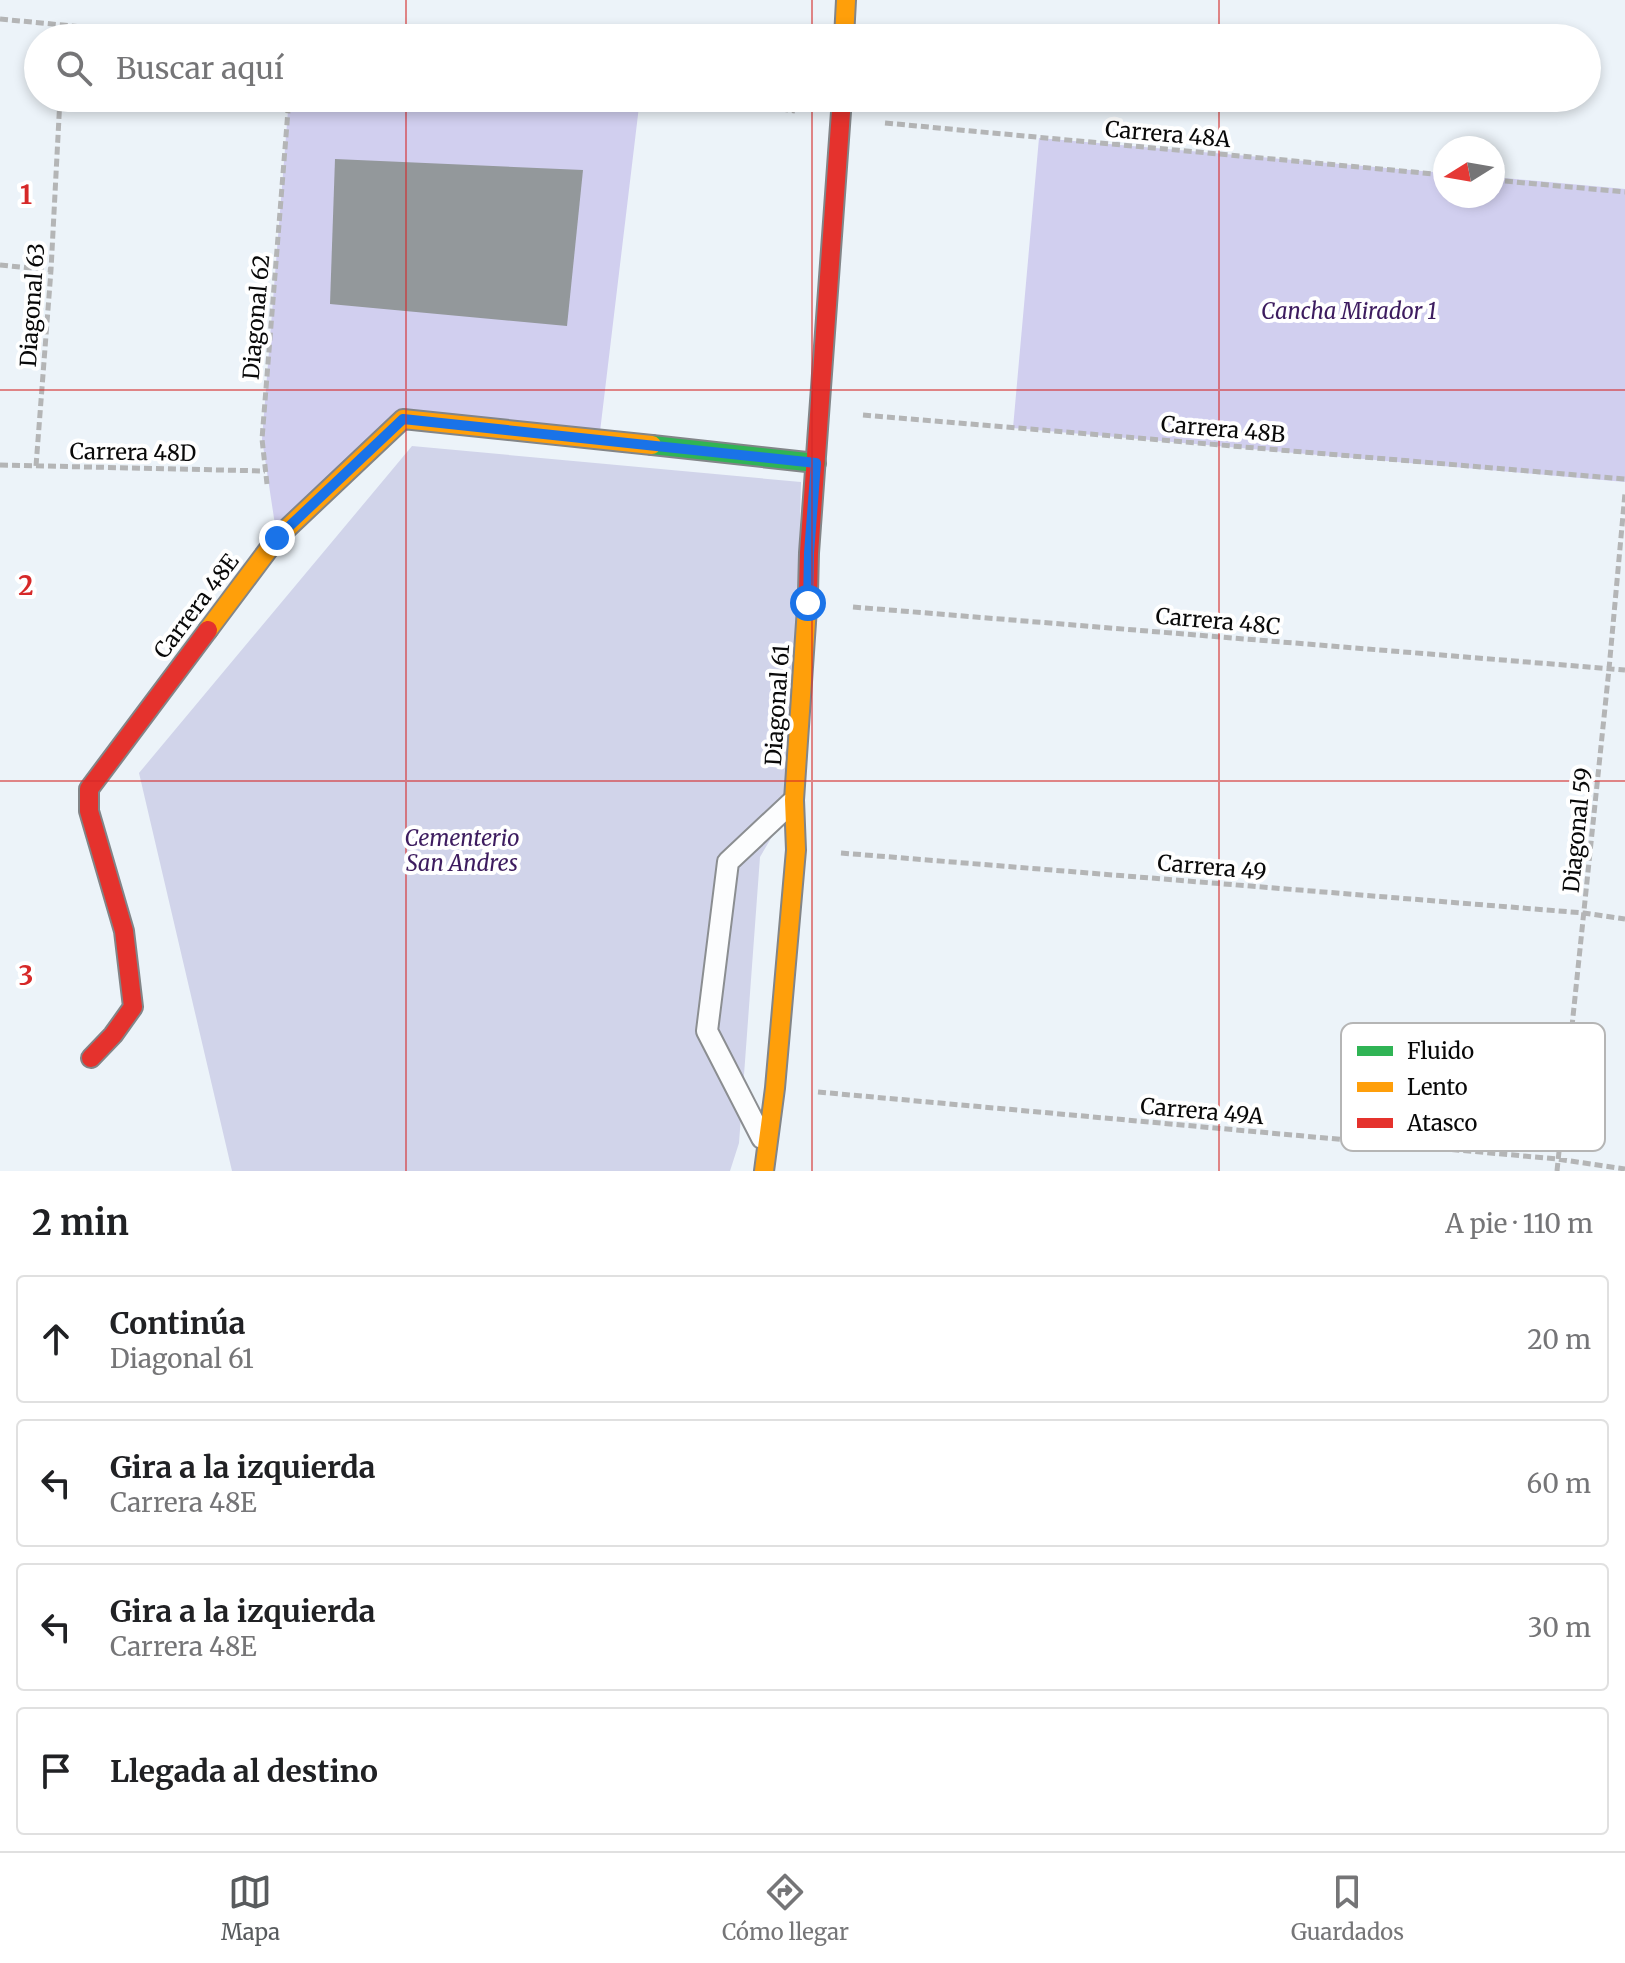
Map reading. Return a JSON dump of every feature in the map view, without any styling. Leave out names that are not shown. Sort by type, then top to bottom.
[{"type":"street","points":[[845,24],[846,0]]},
{"type":"street","name":"Diagonal 61","points":[[764,1171],[775,1088],[796,850],[794,800],[809,553],[841,112]]},
{"type":"street","name":"Carrera 48E","points":[[91,1058],[133,1007],[124,931],[89,811],[89,789],[277,538],[403,419],[816,463]]},
{"type":"lane","points":[[766,1147],[707,1031],[728,862],[794,800]]},
{"type":"path","points":[[0,19],[46,24]]},
{"type":"path","name":"Diagonal 63","points":[[36,466],[59,112]]},
{"type":"path","name":"Diagonal 62","points":[[277,538],[262,439],[288,112]]},
{"type":"path","points":[[801,112],[841,118]]},
{"type":"path","name":"Carrera 48A","points":[[841,118],[1433,174]]},
{"type":"path","points":[[1505,181],[1625,192]]},
{"type":"path","points":[[0,265],[51,270]]},
{"type":"path","name":"Carrera 48B","points":[[819,411],[1625,479]]},
{"type":"path","name":"Carrera 48D","points":[[0,465],[265,471]]},
{"type":"path","name":"Diagonal 59","points":[[1572,1023],[1625,493]]},
{"type":"path","name":"Carrera 48C","points":[[808,603],[1625,670]]},
{"type":"path","name":"Carrera 49","points":[[796,850],[1584,913],[1625,919]]},
{"type":"path","name":"Carrera 49A","points":[[775,1088],[1341,1139]]},
{"type":"path","name":"Carrera 49A","points":[[1469,1151],[1625,1169]]},
{"type":"path","name":"Diagonal 59","points":[[1557,1171],[1558,1151]]},
{"type":"green space","points":[[288,112],[638,112],[599,440],[403,419],[277,538],[262,439]]},
{"type":"green space","name":"Cancha Mirador 1","points":[[1039,138],[1433,172],[1433,208],[1505,208],[1505,178],[1625,189],[1625,482],[1013,428]]},
{"type":"green space","name":"Cementerio San Andres","points":[[412,446],[801,482],[793,801],[760,857],[739,1143],[730,1171],[232,1171],[139,773]]},
{"type":"building","points":[[335,159],[583,170],[567,326],[330,304]]},
{"type":"traffic: fast","points":[[652,445],[816,463]]},
{"type":"traffic: slow","points":[[845,24],[846,0]]},
{"type":"traffic: slow","points":[[208,630],[277,538],[403,419],[652,445]]},
{"type":"traffic: slow","points":[[764,1171],[775,1088],[796,850],[794,800],[808,593]]},
{"type":"traffic: jam","points":[[808,593],[841,112]]},
{"type":"traffic: jam","points":[[91,1058],[133,1007],[124,931],[89,811],[89,789],[208,630]]},
{"type":"route","points":[[277,538],[403,419],[816,463],[808,603]]}]
